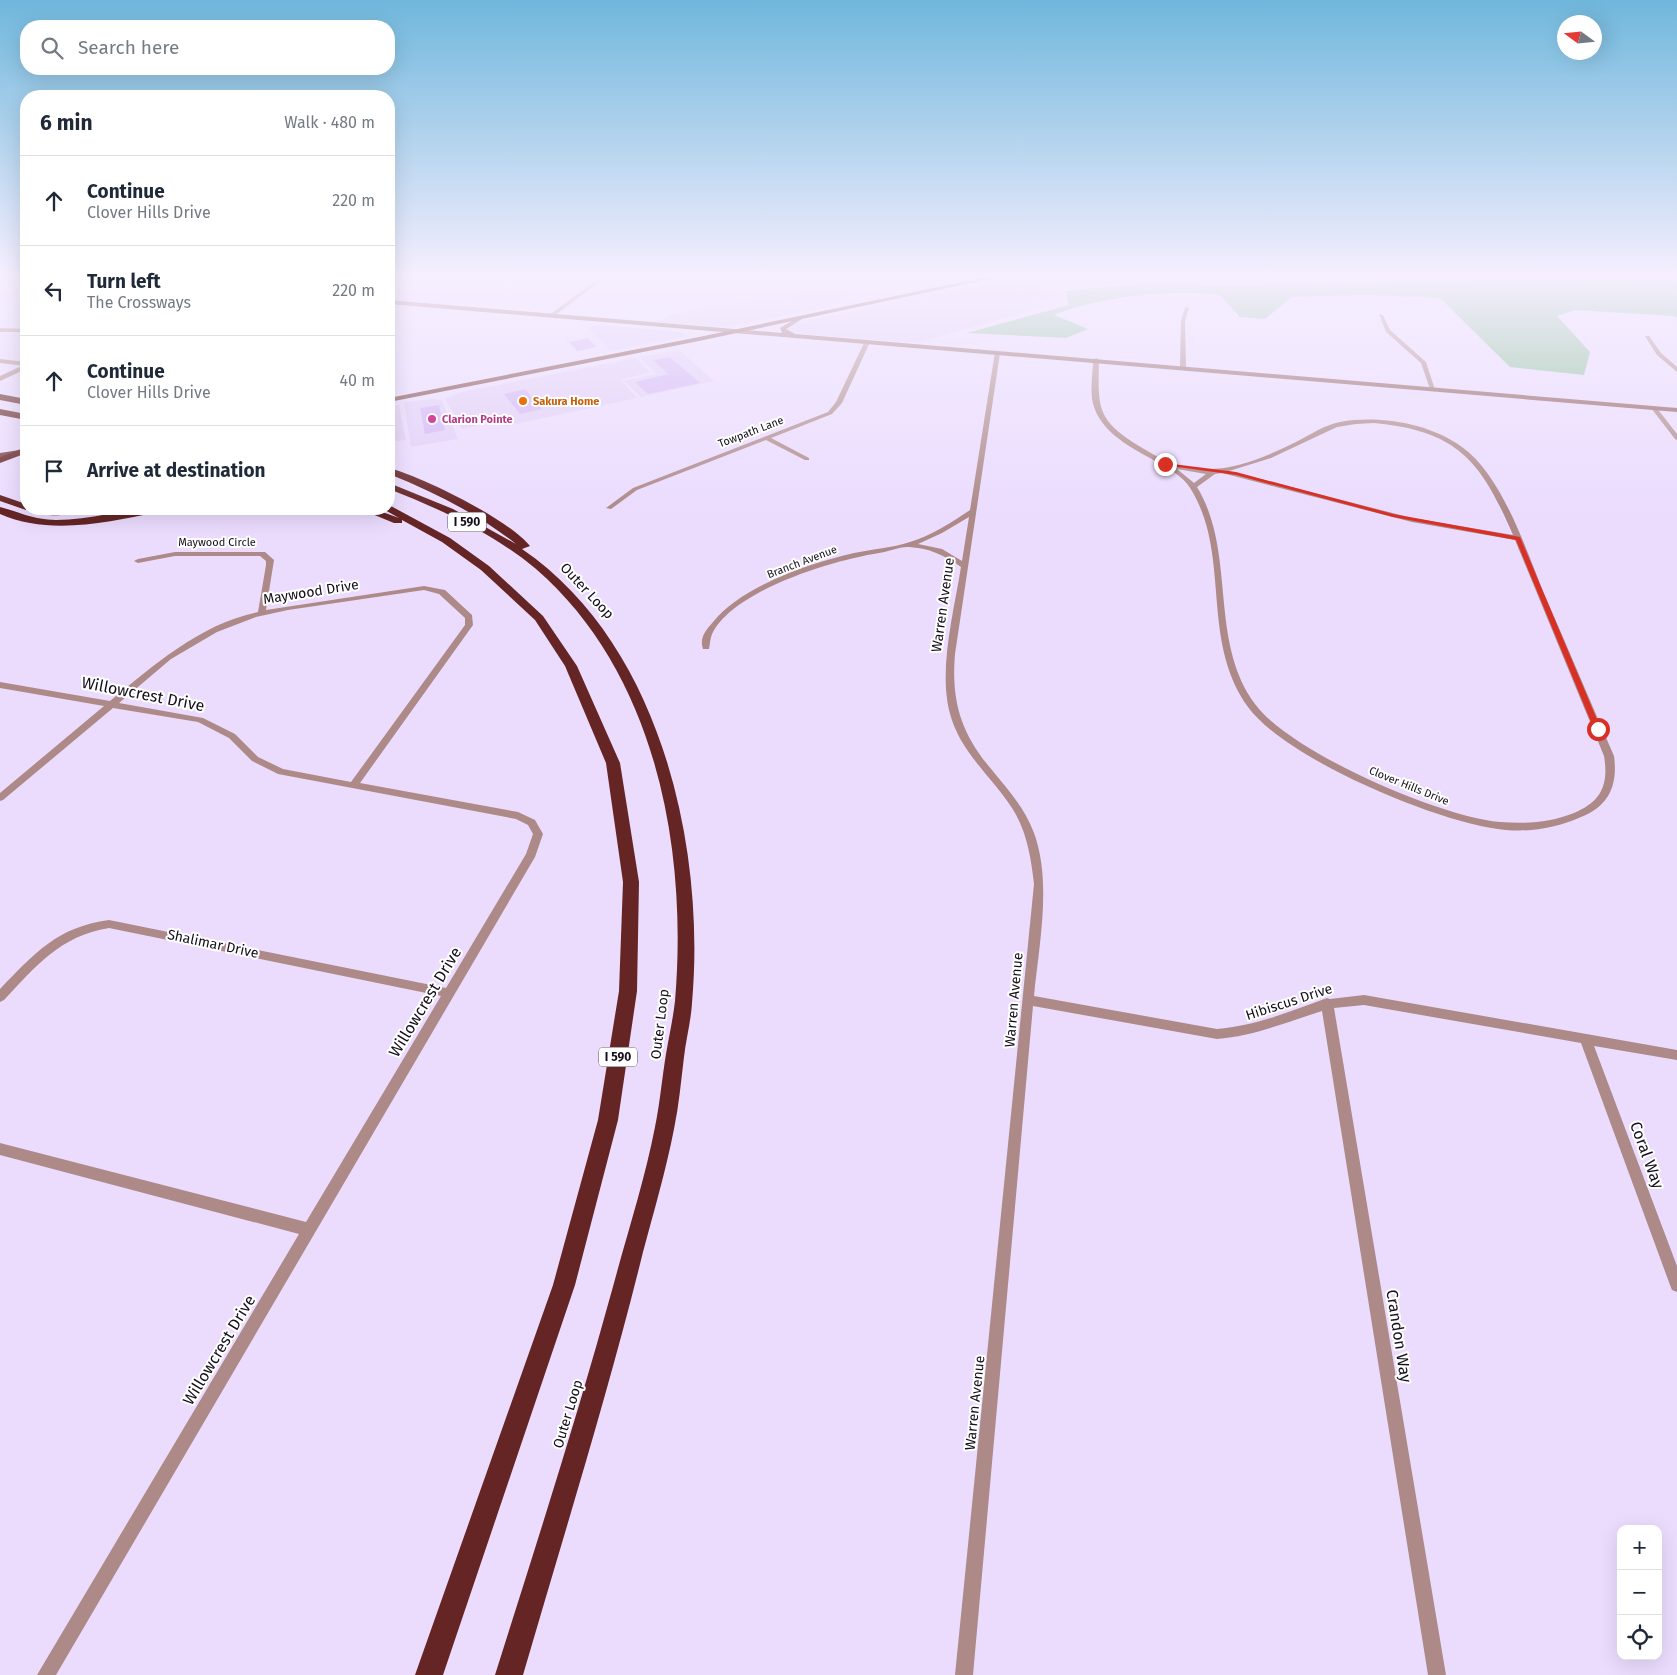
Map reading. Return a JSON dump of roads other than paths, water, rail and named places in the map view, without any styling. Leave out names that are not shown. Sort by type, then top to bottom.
[{"type":"highway","points":[[0,397],[20,398]]},
{"type":"highway","points":[[0,397],[20,401]]},
{"type":"highway","points":[[0,412],[20,415]]},
{"type":"highway","points":[[0,460],[20,451]]},
{"type":"highway","points":[[395,473],[426,485],[472,509],[505,530],[530,550],[540,568]]},
{"type":"highway","name":"Outer Loop","points":[[395,488],[442,508],[499,540],[540,568],[574,601],[601,632],[641,704],[656,744],[670,792],[684,883],[684,998],[664,1133],[612,1332],[509,1675]]},
{"type":"highway","points":[[0,498],[20,505]]},
{"type":"highway","points":[[0,510],[25,519],[67,522],[125,515]]},
{"type":"highway","name":"I 590","points":[[395,511],[446,540],[485,568],[538,618],[572,666],[613,763],[631,882],[628,991],[608,1120],[564,1285],[429,1675]]},
{"type":"highway","points":[[380,515],[446,540]]},
{"type":"main road","points":[[395,399],[624,354]]},
{"type":"main road","points":[[1014,354],[1677,410]]},
{"type":"main road","points":[[395,395],[420,393]]},
{"type":"main road","points":[[0,448],[20,449]]},
{"type":"main road","points":[[0,455],[20,450]]},
{"type":"street","name":"Towpath Lane","points":[[609,508],[635,489],[765,437],[815,420],[836,408],[861,354]]},
{"type":"street","name":"Warren Avenue","points":[[964,1675],[1039,884],[1035,850],[1018,810],[970,749],[958,728],[951,707],[948,672],[997,354]]},
{"type":"street","points":[[1183,354],[1183,368]]},
{"type":"street","points":[[1414,354],[1423,362],[1433,390]]},
{"type":"street","points":[[1660,354],[1677,370]]},
{"type":"street","name":"Clover Hills Drive","points":[[1096,360],[1096,404],[1101,416],[1134,446],[1184,476],[1193,487],[1208,515],[1213,536],[1229,663],[1241,690],[1261,716],[1282,734],[1306,750],[1396,794],[1453,816],[1501,825],[1527,827],[1562,822],[1592,808],[1606,793],[1610,784],[1609,756],[1518,538],[1486,477],[1471,458],[1448,442],[1408,427],[1374,422],[1339,425],[1267,457],[1216,472],[1193,487]]},
{"type":"street","points":[[0,361],[20,364]]},
{"type":"street","points":[[0,379],[20,368]]},
{"type":"street","points":[[1654,408],[1677,438]]},
{"type":"street","points":[[765,437],[807,460]]},
{"type":"street","name":"Clover Hills Drive","points":[[1165,464],[1216,472]]},
{"type":"street","points":[[1216,472],[1244,476],[1412,520],[1518,538]]},
{"type":"street","name":"Branch Avenue","points":[[904,546],[956,524],[972,511]]},
{"type":"street","name":"Branch Avenue","points":[[706,647],[708,634],[720,619],[742,602],[775,583],[832,561],[904,546],[924,545],[951,555],[964,566]]},
{"type":"street","name":"Maywood Circle","points":[[138,561],[175,554],[262,554],[270,560],[270,565],[262,613]]},
{"type":"street","name":"Maywood Drive","points":[[0,798],[180,648],[221,627],[262,613],[308,605],[432,588],[442,592],[469,617],[470,621],[466,630],[353,786]]},
{"type":"street","name":"Willowcrest Drive","points":[[0,685],[200,720],[232,736],[255,759],[272,769],[518,816],[532,823],[536,829],[536,844],[531,854],[46,1675]]},
{"type":"street","name":"Shalimar Drive","points":[[0,997],[46,949],[59,940],[84,928],[109,924],[449,993]]},
{"type":"street","name":"Hibiscus Drive","points":[[1029,1000],[1217,1034],[1243,1033],[1327,1003],[1351,1000],[1389,1003],[1677,1055]]},
{"type":"street","name":"Crandon Way","points":[[1327,1003],[1437,1675]]},
{"type":"street","name":"Coral Way","points":[[1585,1038],[1677,1285]]},
{"type":"street","points":[[0,1149],[309,1230]]},
{"type":"place","name":"Sakura Home","points":[[523,401]]},
{"type":"place","name":"Clarion Pointe","points":[[432,419]]}]
